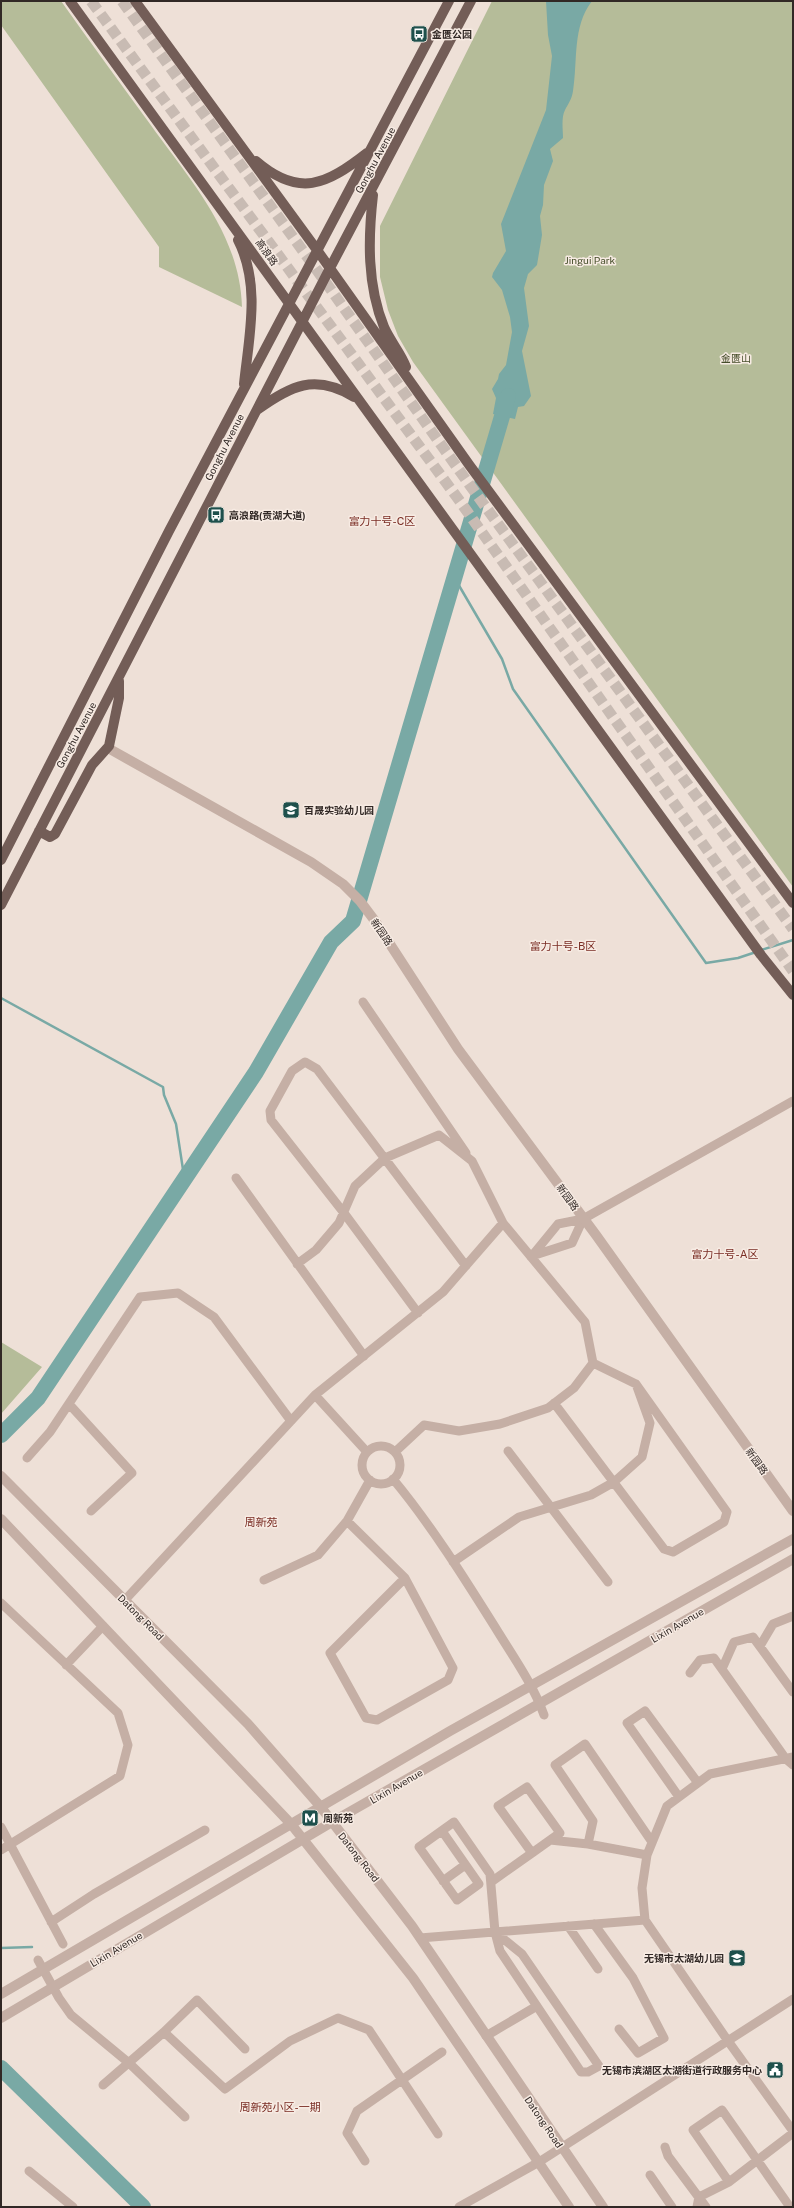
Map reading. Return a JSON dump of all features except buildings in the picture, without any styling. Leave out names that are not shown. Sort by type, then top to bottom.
[{"type":"main road","name":"高浪路","points":[[70,1],[289,304],[303,321],[489,582],[758,951],[793,995]]},
{"type":"main road","points":[[135,1],[330,268],[470,466],[793,903]]},
{"type":"main road","name":"Gonghu Avenue","points":[[1,860],[243,391],[449,1]]},
{"type":"main road","name":"Gonghu Avenue","points":[[1,905],[330,268],[471,1]]},
{"type":"main road","points":[[244,152],[274,175],[290,183],[306,184],[331,178],[370,150]]},
{"type":"main road","points":[[373,189],[370,253],[376,305],[384,328],[405,364],[416,389]]},
{"type":"main road","points":[[224,214],[240,245],[252,286],[252,308],[243,391]]},
{"type":"main road","points":[[256,411],[285,391],[314,384],[342,390],[358,400]]},
{"type":"main road","points":[[39,831],[50,837],[55,834],[92,765],[109,747],[119,698],[119,679]]},
{"type":"street","name":"新园路","points":[[109,747],[295,853],[344,883],[377,920],[458,1049],[585,1218],[793,1504]]},
{"type":"street","points":[[363,1002],[472,1161],[503,1223],[585,1322],[593,1363],[574,1388],[548,1408],[500,1424],[460,1431],[424,1425],[395,1452]]},
{"type":"street","points":[[418,1313],[344,1213],[271,1120],[270,1111],[292,1071],[305,1062],[317,1069],[466,1266]]},
{"type":"street","points":[[531,1257],[558,1224],[585,1218],[793,1101]]},
{"type":"street","points":[[297,1264],[316,1250],[339,1223],[355,1186],[385,1158],[439,1135],[472,1161]]},
{"type":"street","points":[[236,1178],[364,1356]]},
{"type":"street","name":"新园路","points":[[585,1218],[793,1511]]},
{"type":"street","points":[[531,1257],[572,1243],[585,1218]]},
{"type":"street","points":[[124,1601],[315,1395],[444,1292],[503,1223]]},
{"type":"street","points":[[27,1458],[50,1432],[140,1297],[178,1293],[214,1317],[291,1421]]},
{"type":"street","points":[[554,1403],[664,1549],[673,1552],[724,1522],[727,1512],[636,1384],[593,1363]]},
{"type":"street","points":[[454,1562],[519,1517],[591,1495],[614,1482],[642,1457],[650,1423],[636,1384]]},
{"type":"street","points":[[315,1395],[368,1452]]},
{"type":"street","points":[[69,1404],[132,1473],[91,1511]]},
{"type":"street","points":[[379,1446],[385,1446],[395,1452],[399,1463],[399,1469],[393,1479],[382,1484],[370,1480],[363,1470],[362,1463],[368,1452],[379,1446]]},
{"type":"street","points":[[508,1451],[608,1582]]},
{"type":"street","name":"Datong Road","points":[[1,1476],[248,1724],[320,1806],[420,1938],[561,2148],[603,2207]]},
{"type":"street","points":[[393,1479],[419,1510],[454,1562],[530,1686],[540,1703],[544,1715]]},
{"type":"street","points":[[264,1580],[318,1555],[347,1521],[370,1480]]},
{"type":"street","points":[[1,1519],[291,1824],[413,1978],[569,2207]]},
{"type":"street","points":[[347,1521],[405,1578],[453,1668],[448,1680],[377,1720],[366,1718],[330,1653],[405,1578]]},
{"type":"street","name":"Lixin Avenue","points":[[1,1994],[320,1806],[530,1686],[793,1539]]},
{"type":"street","name":"Lixin Avenue","points":[[1,2018],[52,1986],[304,1840],[332,1822],[793,1559]]},
{"type":"street","points":[[1,1603],[118,1713],[128,1745],[120,1776],[1,1850]]},
{"type":"street","points":[[760,1646],[773,1624],[793,1616]]},
{"type":"street","points":[[66,1665],[103,1626]]},
{"type":"street","points":[[722,1670],[734,1642],[753,1637],[793,1692]]},
{"type":"street","points":[[690,1673],[700,1660],[714,1658],[791,1760],[710,1774],[667,1806],[647,1855],[642,1888],[645,1920],[728,2041],[793,2132],[729,2182],[699,2197]]},
{"type":"street","points":[[679,1797],[627,1723],[645,1712],[698,1783]]},
{"type":"street","points":[[588,1844],[592,1821],[555,1765],[585,1744],[652,1842]]},
{"type":"street","points":[[491,1882],[532,1853],[560,1833],[527,1787],[498,1806],[532,1853]]},
{"type":"street","points":[[442,1831],[479,1884],[457,1900],[419,1847],[454,1822],[490,1874],[495,1932],[500,1951],[581,2072],[588,2072],[599,2066],[522,1954],[495,1932]]},
{"type":"street","points":[[1,1827],[62,1944]]},
{"type":"street","points":[[51,1922],[94,1894],[205,1830]]},
{"type":"street","points":[[550,1840],[588,1844],[647,1855]]},
{"type":"street","points":[[443,1881],[465,1865]]},
{"type":"street","points":[[420,1938],[645,1920]]},
{"type":"street","points":[[594,1924],[633,1978],[664,2038],[638,2053],[620,2029]]},
{"type":"street","points":[[568,1926],[598,1970]]},
{"type":"street","points":[[38,1960],[52,1986],[71,2015],[129,2063],[185,2117]]},
{"type":"street","points":[[459,2207],[539,2162],[793,1999]]},
{"type":"street","points":[[103,2085],[164,2032],[197,2000],[246,2049]]},
{"type":"street","points":[[486,2036],[537,2006]]},
{"type":"street","points":[[164,2032],[225,2090],[290,2041],[338,2018],[369,2030],[438,2134]]},
{"type":"street","points":[[365,2161],[347,2133],[357,2111],[442,2052]]},
{"type":"street","points":[[729,2182],[693,2130],[722,2110],[790,2207]]},
{"type":"street","points":[[665,2147],[668,2156],[706,2207]]},
{"type":"street","points":[[29,2171],[73,2207]]},
{"type":"street","points":[[650,2175],[672,2207]]},
{"type":"street","points":[[697,2207],[699,2197]]},
{"type":"green space","points":[[1,1],[61,1],[181,166],[210,209],[223,232],[232,255],[239,280],[242,307],[159,267],[159,247],[1,25]]},
{"type":"green space","name":"Jingui Park","points":[[492,1],[793,1],[793,887],[413,362],[398,336],[388,310],[380,277],[380,226]]},
{"type":"green space","points":[[1,1342],[42,1367],[1,1414]]},
{"type":"water","points":[[546,1],[592,1],[581,22],[577,44],[572,94],[563,116],[563,138],[550,149],[553,161],[544,185],[543,205],[540,216],[542,235],[537,265],[528,274],[524,288],[529,326],[522,351],[531,396],[524,406],[518,407],[515,419],[493,414],[496,398],[492,389],[498,379],[499,374],[506,365],[512,332],[510,317],[502,290],[492,277],[506,251],[501,224],[546,110],[552,56],[548,35]]},
{"type":"waterway","points":[[1,1435],[38,1398],[256,1072],[331,942],[353,921],[508,396]]},
{"type":"waterway","points":[[454,577],[502,659],[513,689],[706,963],[738,958],[756,952]]},
{"type":"waterway","points":[[761,950],[793,940]]},
{"type":"waterway","points":[[1,998],[163,1087],[164,1095],[176,1124],[184,1176]]},
{"type":"waterway","points":[[1,1948],[32,1947]]},
{"type":"waterway","points":[[1,2068],[143,2207]]},
{"type":"tunnel","points":[[91,1],[459,500],[793,971]]},
{"type":"tunnel","points":[[122,1],[324,280],[469,484],[793,929]]},
{"type":"place","name":"金匮公园","points":[[419,34]]},
{"type":"place","name":"高浪路(贡湖大道)","points":[[216,515]]},
{"type":"place","name":"百晟实验幼儿园","points":[[291,810]]},
{"type":"place","name":"周新苑","points":[[310,1818]]},
{"type":"place","name":"无锡市太湖幼儿园","points":[[737,1958]]},
{"type":"place","name":"无锡市滨湖区太湖街道行政服务中心","points":[[775,2070]]},
{"type":"district","name":"富力十号-C区","points":[[382,521]]},
{"type":"district","name":"富力十号-B区","points":[[563,946]]},
{"type":"district","name":"富力十号-A区","points":[[725,1254]]},
{"type":"district","name":"周新苑","points":[[261,1522]]},
{"type":"district","name":"周新苑小区-一期","points":[[280,2107]]},
{"type":"park label","name":"金匮山","points":[[736,358]]}]
